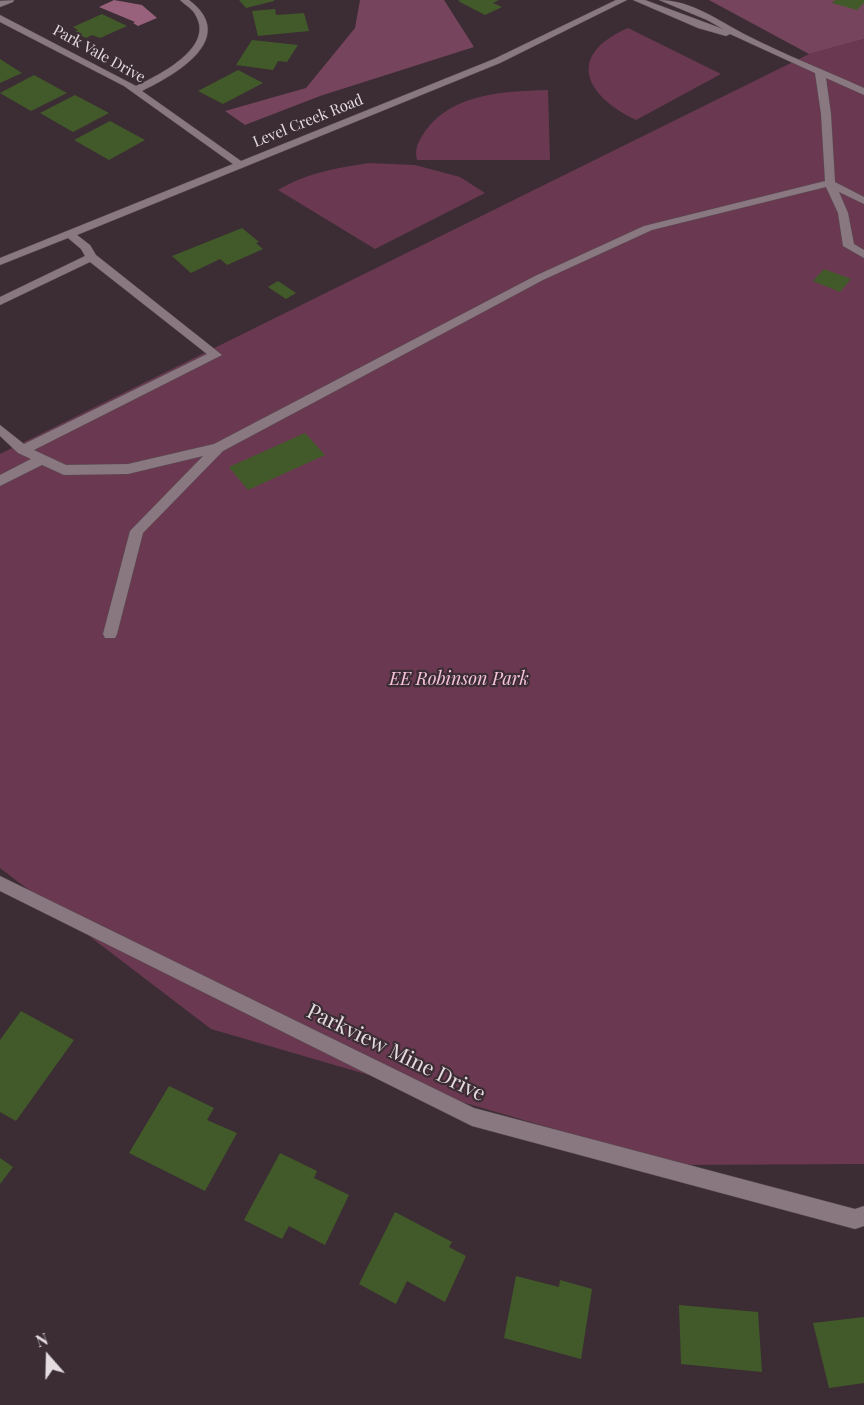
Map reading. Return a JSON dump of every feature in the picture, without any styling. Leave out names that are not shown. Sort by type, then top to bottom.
[{"type":"street","points":[[0,4],[10,0]]},
{"type":"street","points":[[136,90],[179,66],[195,51],[203,39],[205,29],[202,17],[184,0]]},
{"type":"street","name":"Level Creek Road","points":[[0,262],[497,61],[623,0]]},
{"type":"street","points":[[638,0],[700,26],[741,36]]},
{"type":"street","points":[[663,0],[710,18],[741,36],[820,74],[864,92]]},
{"type":"street","name":"Park Vale Drive","points":[[0,18],[136,90],[239,164]]},
{"type":"street","points":[[820,74],[826,114],[830,183],[843,213],[849,246],[864,255]]},
{"type":"street","points":[[0,429],[23,450],[64,470],[128,469],[218,448],[539,278],[648,228],[830,183],[864,201]]},
{"type":"street","points":[[23,450],[216,355],[92,257],[86,247],[71,235]]},
{"type":"street","points":[[0,301],[92,257]]},
{"type":"street","points":[[110,634],[137,531],[218,448]]},
{"type":"street","points":[[0,481],[43,459]]},
{"type":"street","name":"Parkview Mine Drive","points":[[1,886],[472,1117],[855,1219],[864,1216]]},
{"type":"green space","points":[[628,28],[721,74],[636,120],[604,99],[594,87],[589,75],[590,62],[596,50],[608,39]]},
{"type":"green space","name":"EE Robinson Park","points":[[864,39],[864,1164],[678,1165],[211,1029],[0,868],[0,454],[809,54]]},
{"type":"green space","points":[[548,90],[550,160],[417,160],[417,148],[423,134],[437,118],[451,108],[466,101],[498,93]]},
{"type":"green space","points":[[369,163],[415,165],[460,177],[485,193],[375,249],[278,190],[311,175]]},
{"type":"shaded area","points":[[114,0],[142,5],[157,18],[138,26],[133,23],[135,22],[99,7]]},
{"type":"shaded area","points":[[360,0],[444,0],[474,47],[320,96],[245,125],[225,111],[306,88],[355,28]]},
{"type":"shaded area","points":[[709,0],[864,0],[864,39],[809,54]]},
{"type":"building","points":[[239,0],[274,0],[274,1],[246,8]]},
{"type":"building","points":[[499,0],[493,3],[502,7],[485,15],[458,1]]},
{"type":"building","points":[[835,0],[864,0],[864,3],[857,10],[832,3]]},
{"type":"building","points":[[275,9],[276,15],[304,13],[309,31],[258,36],[252,11]]},
{"type":"building","points":[[102,14],[127,26],[100,38],[92,35],[86,38],[75,32],[78,30],[73,27]]},
{"type":"building","points":[[252,40],[298,45],[287,62],[278,61],[273,70],[236,65]]},
{"type":"building","points":[[0,59],[22,73],[0,83]]},
{"type":"building","points":[[238,70],[263,83],[223,104],[198,91]]},
{"type":"building","points":[[34,75],[67,93],[31,111],[0,93]]},
{"type":"building","points":[[75,95],[109,113],[73,132],[40,113]]},
{"type":"building","points":[[110,121],[145,140],[109,160],[74,140]]},
{"type":"building","points":[[242,228],[259,242],[256,243],[263,249],[227,265],[220,259],[191,273],[172,256]]},
{"type":"building","points":[[824,269],[851,279],[840,292],[813,281]]},
{"type":"building","points":[[278,281],[296,293],[286,299],[268,287]]},
{"type":"building","points":[[305,433],[325,455],[248,490],[229,467]]},
{"type":"building","points":[[21,1011],[74,1040],[16,1121],[0,1112],[0,1040]]},
{"type":"building","points":[[169,1086],[214,1108],[207,1120],[237,1133],[205,1191],[129,1153]]},
{"type":"building","points":[[280,1153],[317,1171],[314,1178],[349,1195],[325,1245],[289,1226],[282,1239],[244,1220]]},
{"type":"building","points":[[0,1158],[13,1167],[0,1184]]},
{"type":"building","points":[[395,1212],[452,1242],[449,1247],[466,1256],[445,1302],[407,1281],[396,1304],[359,1284]]},
{"type":"building","points":[[516,1276],[559,1287],[560,1280],[592,1289],[581,1359],[504,1338]]},
{"type":"building","points":[[679,1305],[758,1312],[762,1372],[681,1364]]},
{"type":"building","points":[[864,1317],[864,1383],[829,1388],[813,1323]]}]
